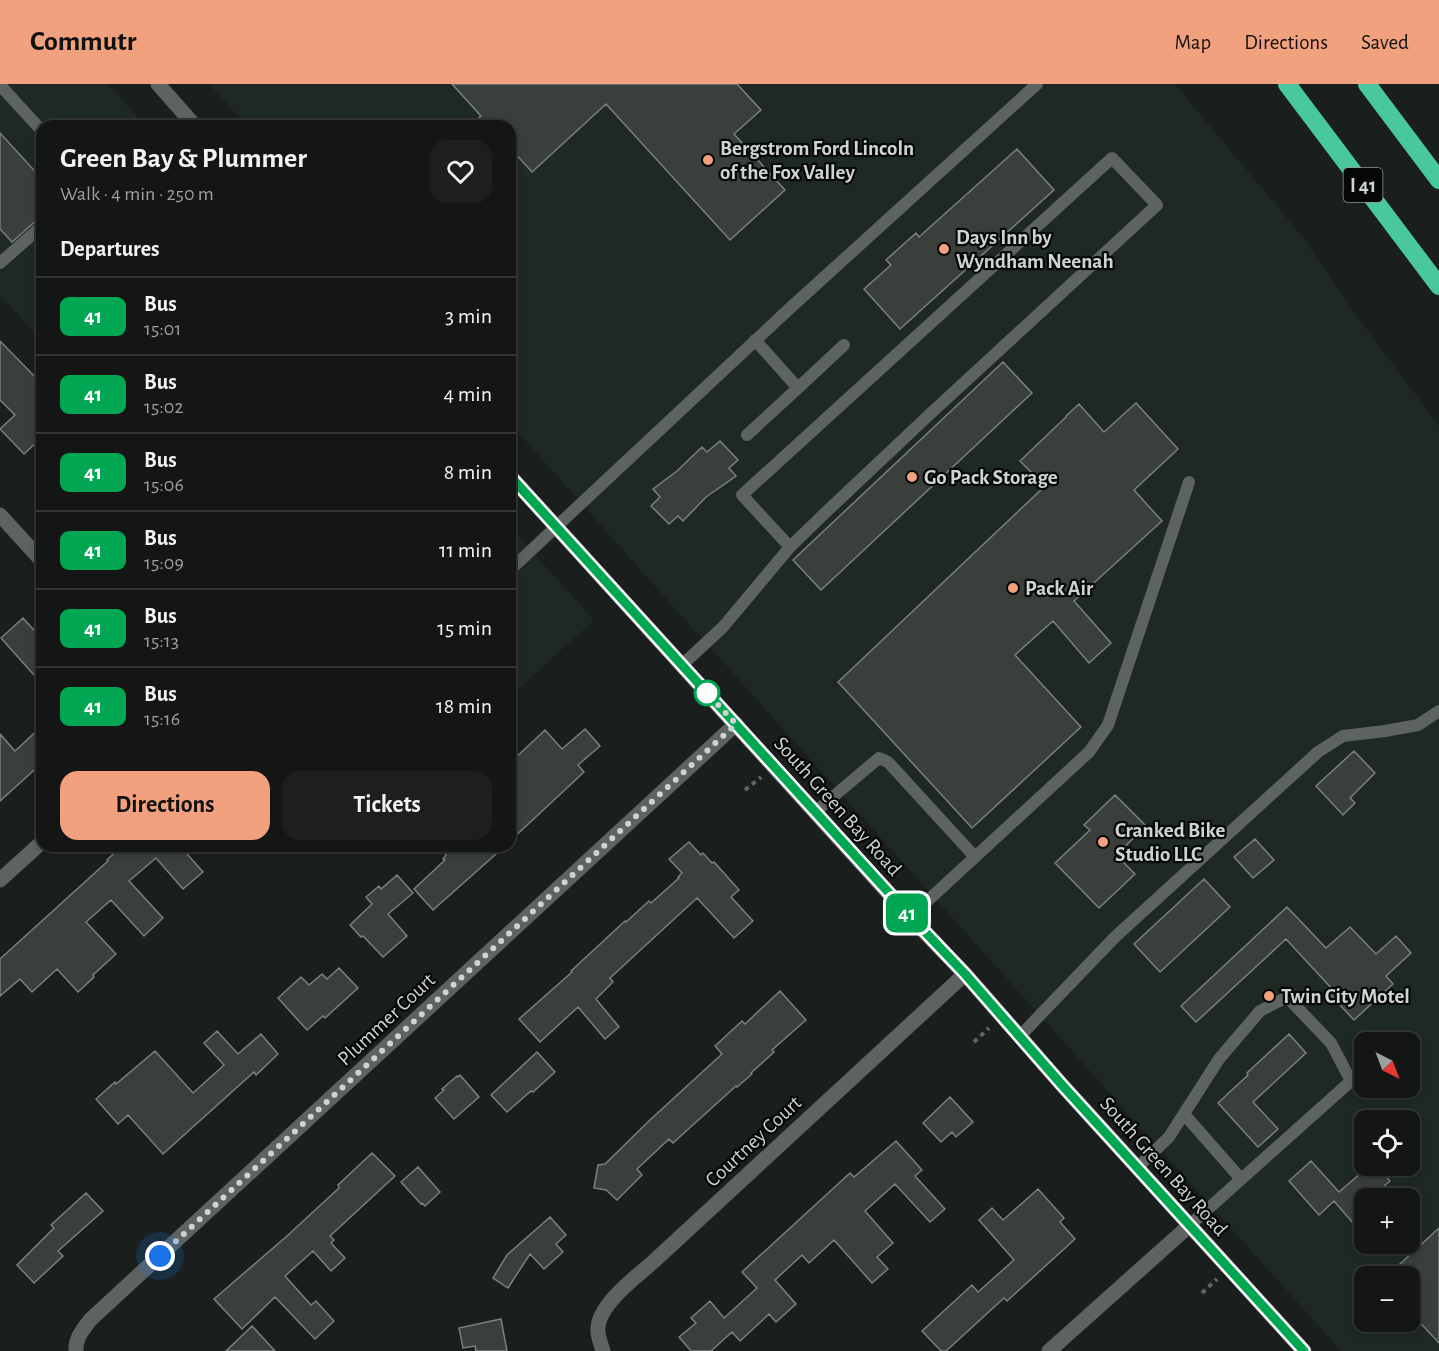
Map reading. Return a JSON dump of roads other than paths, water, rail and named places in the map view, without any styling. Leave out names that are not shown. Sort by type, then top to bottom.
[{"type":"highway","name":"I 41","points":[[1287,84],[1439,286]]},
{"type":"highway","points":[[1367,84],[1439,180]]},
{"type":"street","points":[[158,84],[190,120]]},
{"type":"street","name":"South Green Bay Road","points":[[516,483],[965,974],[1019,1037],[1304,1351]]},
{"type":"street","points":[[0,515],[36,554]]},
{"type":"street","name":"Plummer Court","points":[[76,1351],[78,1336],[90,1320],[736,724]]},
{"type":"street","points":[[0,880],[36,847]]},
{"type":"street","name":"Courtney Court","points":[[603,1351],[598,1327],[603,1312],[612,1298],[965,974]]},
{"type":"street","points":[[1049,1351],[1190,1225]]},
{"type":"lane","points":[[516,564],[755,340],[1037,84]]},
{"type":"lane","points":[[0,85],[36,124]]},
{"type":"lane","points":[[682,665],[723,627],[790,547],[930,414],[1157,205],[1112,158],[742,495],[790,547]]},
{"type":"lane","points":[[0,263],[36,231]]},
{"type":"lane","points":[[755,340],[798,388]]},
{"type":"lane","points":[[747,435],[844,345]]},
{"type":"lane","points":[[910,916],[1089,752],[1108,725],[1189,482]]},
{"type":"lane","points":[[1019,1037],[1115,937],[1318,752],[1343,736],[1418,725],[1439,711]]},
{"type":"lane","points":[[815,812],[879,758],[888,762],[975,857]]},
{"type":"lane","points":[[1137,1168],[1169,1137],[1219,1059],[1260,1011],[1287,997],[1331,1043],[1351,1081],[1190,1225]]},
{"type":"lane","points":[[1184,1114],[1241,1179]]},
{"type":"place","name":"Bergstrom Ford Lincoln of the Fox Valley","points":[[708,160]]},
{"type":"place","name":"Days Inn by Wyndham Neenah","points":[[944,249]]},
{"type":"place","name":"Go Pack Storage","points":[[912,477]]},
{"type":"place","name":"Pack Air","points":[[1013,588]]},
{"type":"place","name":"Cranked Bike Studio LLC","points":[[1103,842]]},
{"type":"place","name":"Twin City Motel","points":[[1269,996]]}]
